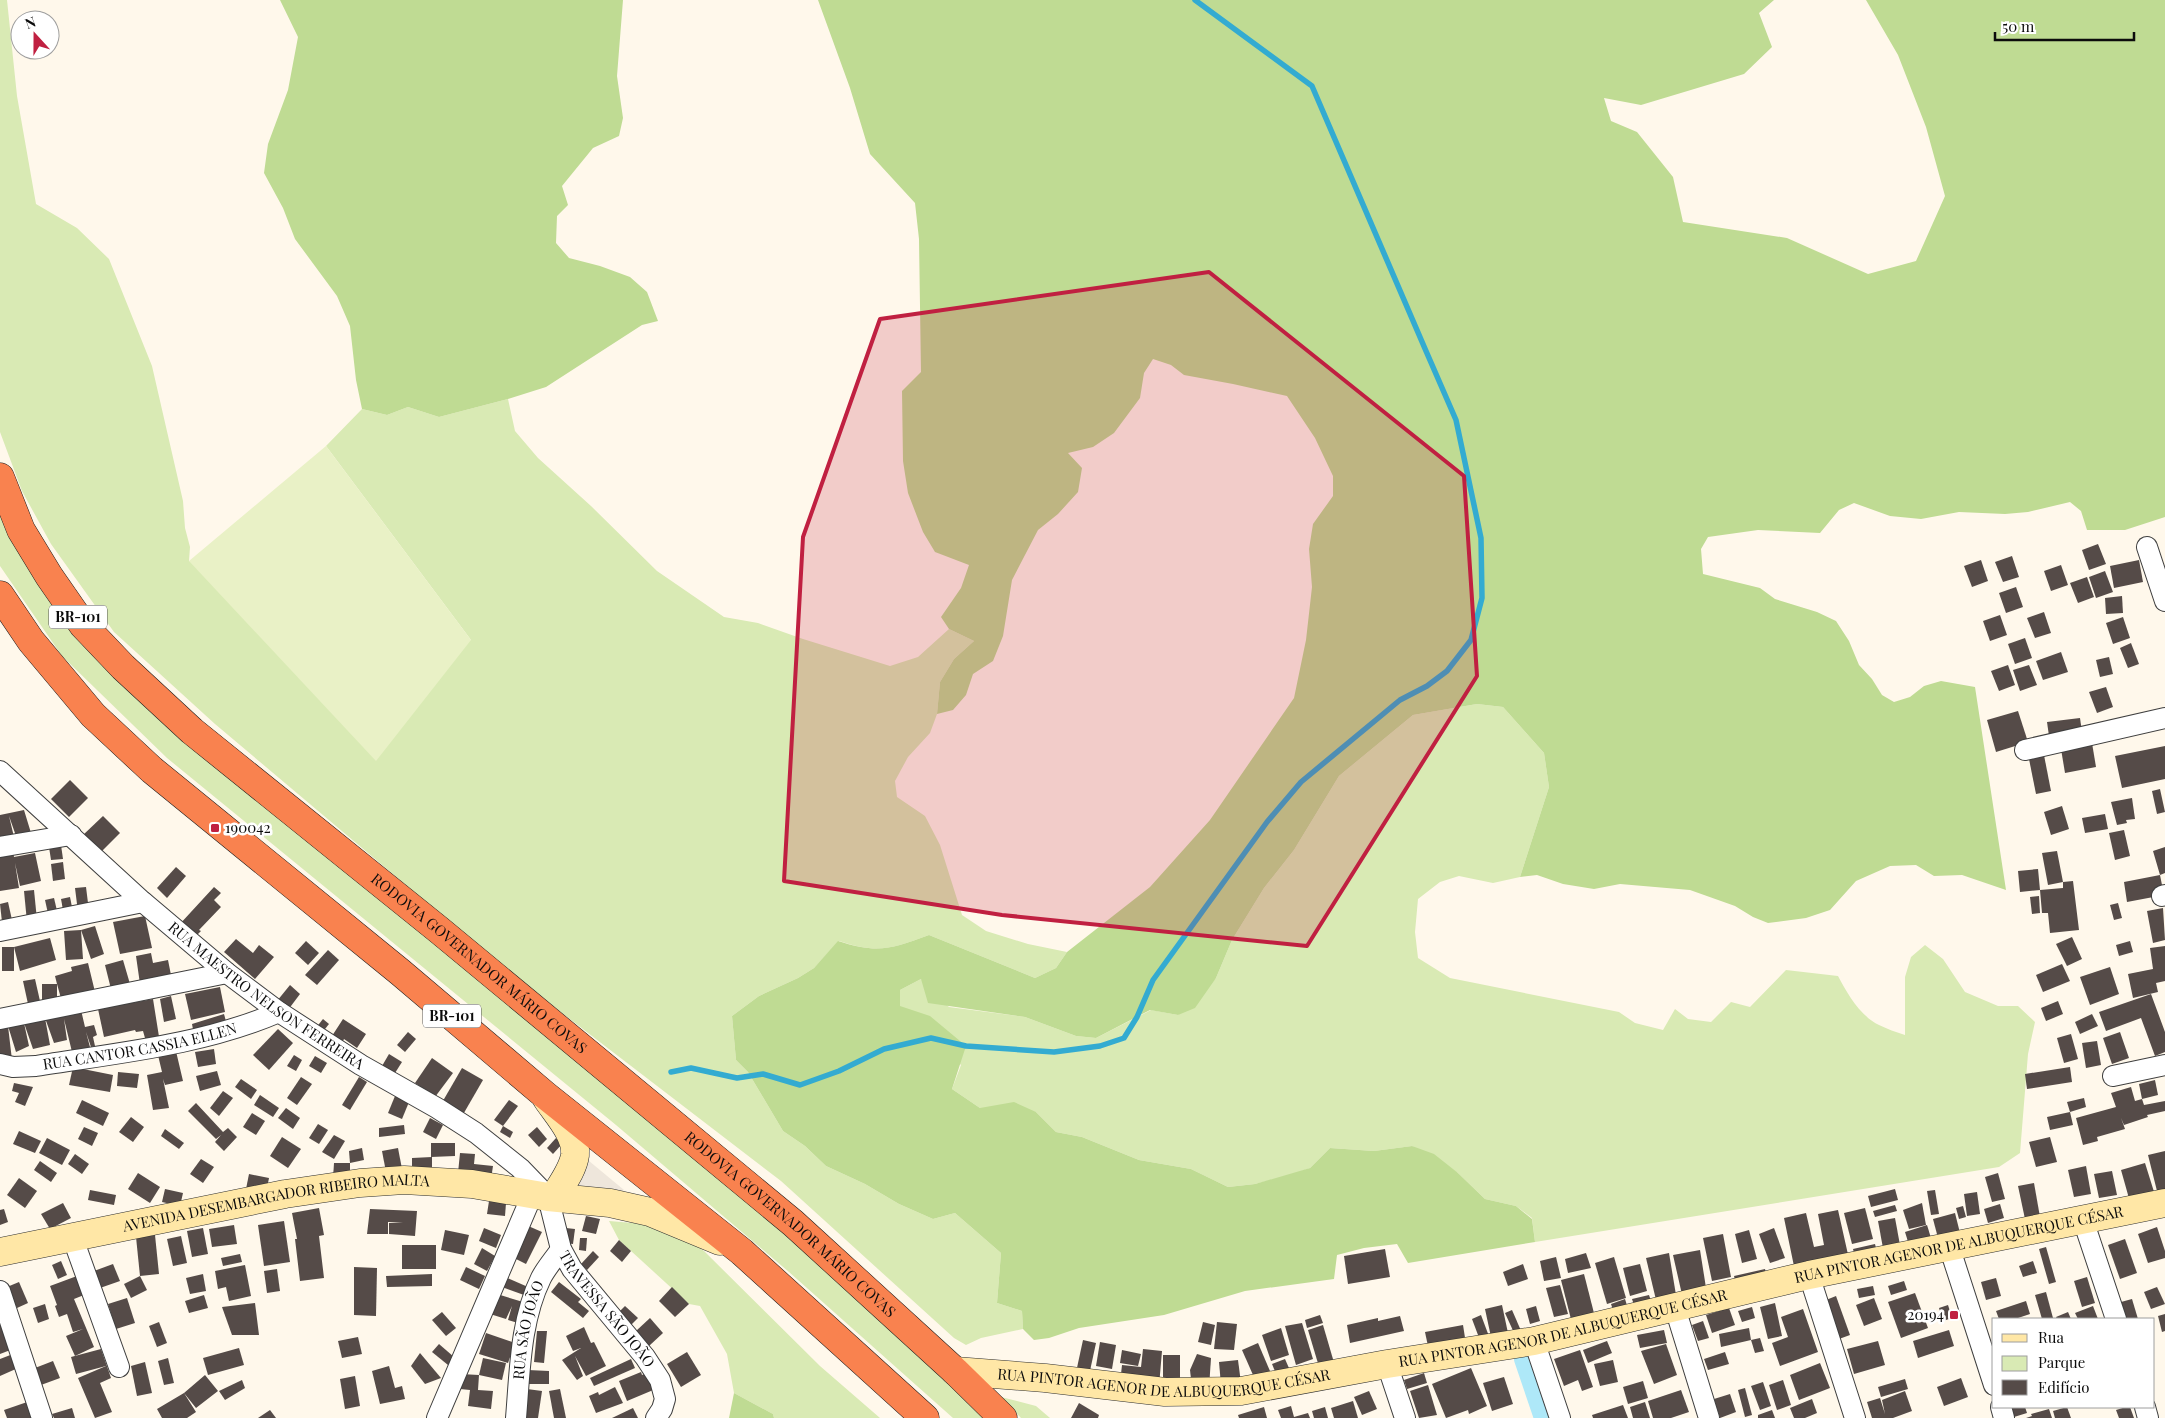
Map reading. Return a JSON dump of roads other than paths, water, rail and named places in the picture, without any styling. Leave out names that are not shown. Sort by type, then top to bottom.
[{"type":"highway","name":"RODOVIA GOVERNADOR MÁRIO COVAS","points":[[0,476],[21,530],[49,576],[83,625],[130,673],[192,731],[439,930],[768,1202],[1003,1418]]},
{"type":"highway","name":"BR-101","points":[[0,595],[31,641],[93,715],[152,770],[400,972],[544,1095],[742,1252],[925,1418]]},
{"type":"street","points":[[2147,547],[2165,601]]},
{"type":"street","points":[[2024,750],[2165,718]]},
{"type":"street","name":"RUA MAESTRO NELSON FERREIRA","points":[[0,771],[143,902],[278,1012],[361,1065],[437,1108],[476,1133],[510,1159],[545,1196]]},
{"type":"street","points":[[0,847],[71,835]]},
{"type":"street","points":[[0,931],[143,902]]},
{"type":"street","points":[[0,1019],[227,972]]},
{"type":"street","name":"RUA CANTOR CASSIA ELLEN","points":[[0,1064],[13,1067],[36,1066],[194,1039],[246,1025],[278,1012]]},
{"type":"street","points":[[2113,1076],[2165,1065]]},
{"type":"street","points":[[438,1418],[545,1196],[570,1169],[575,1151],[569,1132],[544,1095]]},
{"type":"street","name":"AVENIDA DESEMBARGADOR RIBEIRO MALTA","points":[[0,1252],[260,1198],[360,1183],[404,1180],[438,1182],[610,1203],[650,1212],[693,1228],[742,1252]]},
{"type":"street","name":"TRAVESSA SÃO JOÃO","points":[[545,1196],[561,1249],[572,1269],[645,1357],[660,1380],[665,1399],[662,1409],[656,1418]]},
{"type":"street","name":"RUA PINTOR AGENOR DE ALBUQUERQUE CÉSAR","points":[[955,1372],[1045,1378],[1165,1392],[1241,1391],[1387,1364],[1534,1341],[1809,1275],[2165,1203]]},
{"type":"street","points":[[2083,1220],[2116,1318]]},
{"type":"street","points":[[72,1236],[118,1367]]},
{"type":"street","points":[[1949,1246],[1992,1379]]},
{"type":"street","name":"RUA SÃO JOÃO","points":[[516,1418],[520,1365],[527,1316],[533,1295],[542,1276],[561,1249]]},
{"type":"street","points":[[1809,1275],[1855,1418]]},
{"type":"street","points":[[0,1291],[42,1418]]},
{"type":"street","points":[[1675,1308],[1709,1418]]},
{"type":"street","points":[[1534,1341],[1560,1418]]},
{"type":"street","points":[[1387,1364],[1405,1418]]},
{"type":"waterway","points":[[671,1072],[691,1068],[737,1078],[763,1074],[800,1085],[839,1071],[884,1049],[931,1038],[966,1046],[1054,1052],[1100,1046],[1124,1038],[1137,1017],[1153,980],[1267,822],[1301,782],[1400,700],[1427,686],[1447,671],[1471,640],[1482,598],[1481,538],[1456,420],[1312,86],[1195,0]]},
{"type":"waterway","points":[[1524,1359],[1544,1418]]},
{"type":"place","name":"190042","points":[[215,828]]},
{"type":"place","name":"20194","points":[[1954,1315]]}]
